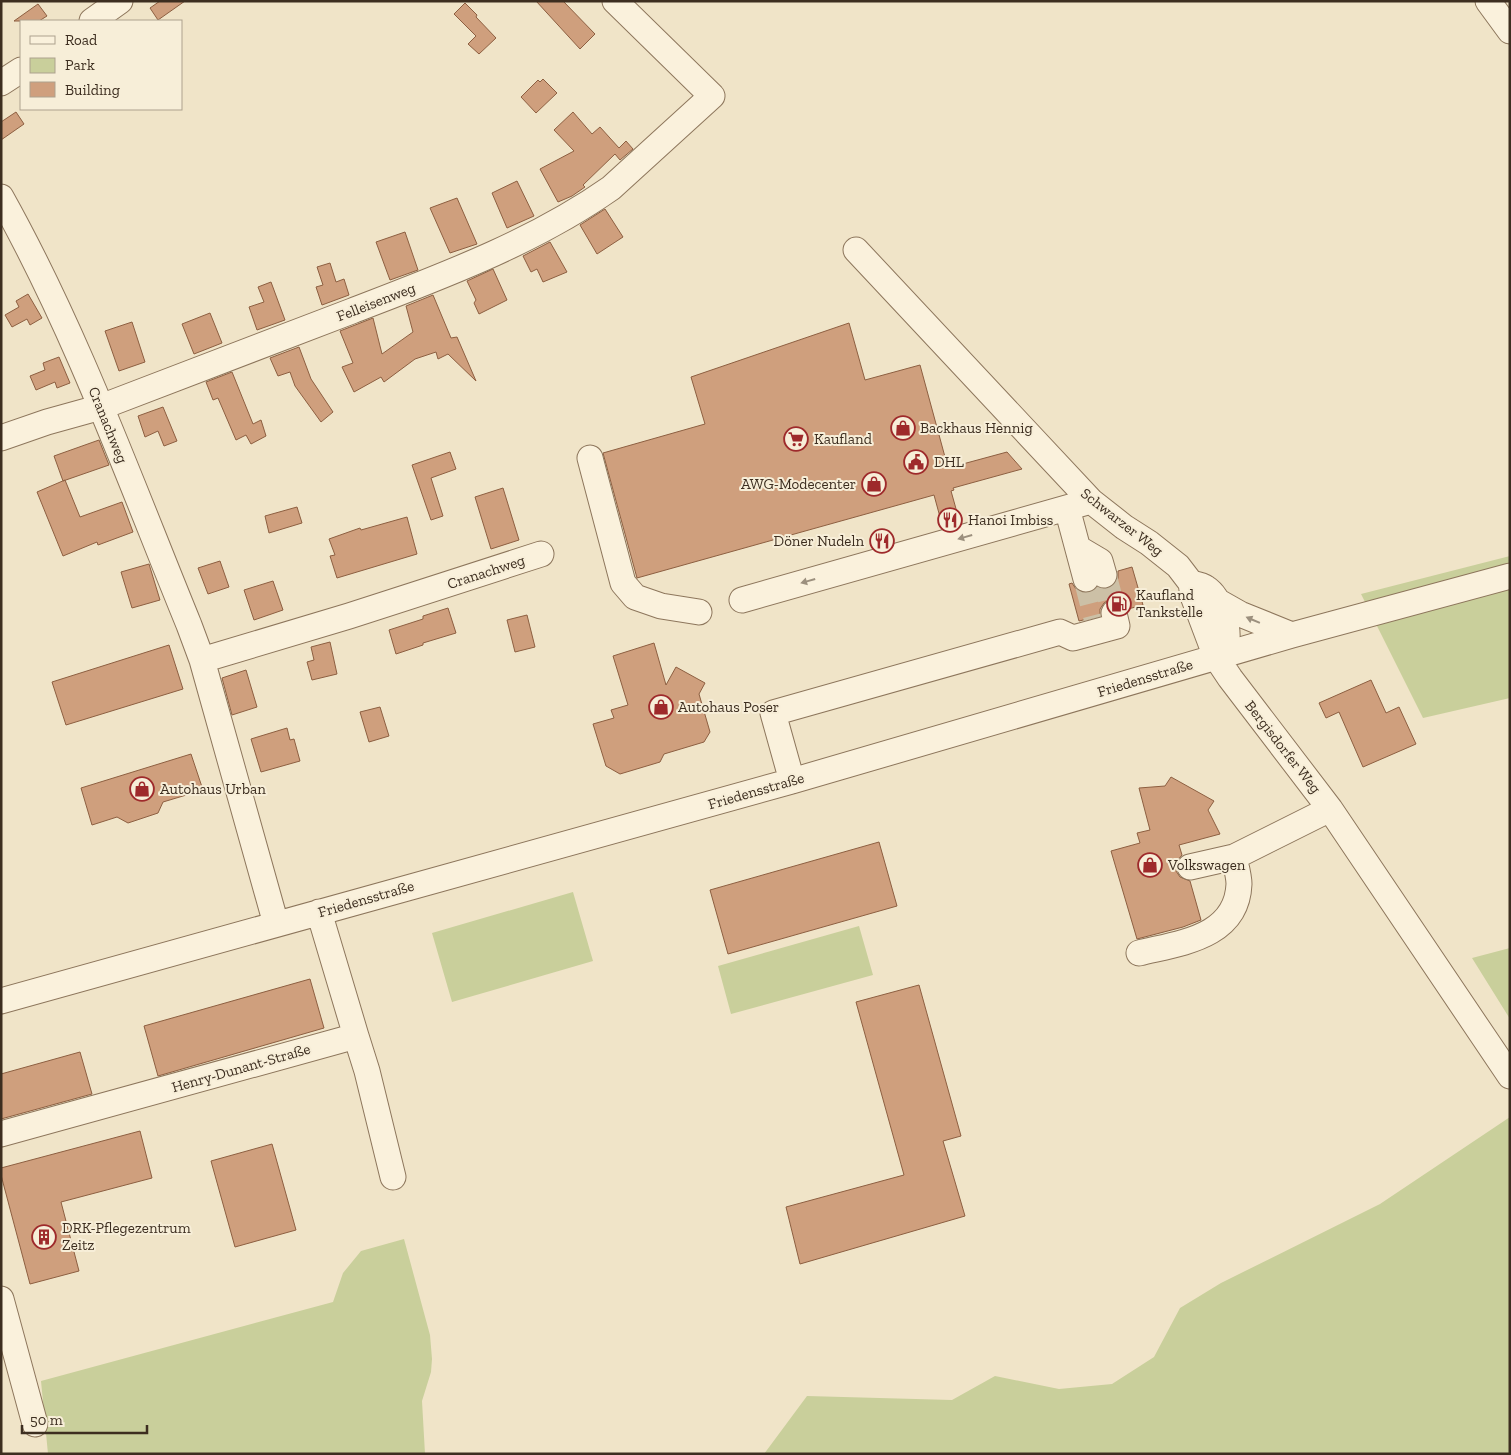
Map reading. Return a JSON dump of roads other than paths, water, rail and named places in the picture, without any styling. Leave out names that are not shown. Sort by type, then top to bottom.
[{"type":"street","points":[[93,20],[120,1]]},
{"type":"street","name":"Felleisenweg","points":[[1,438],[101,406],[426,282],[539,231],[595,200],[611,188],[712,96],[615,1]]},
{"type":"street","points":[[1488,1],[1510,31]]},
{"type":"street","points":[[1,83],[20,71]]},
{"type":"street","name":"Cranachweg","points":[[1,197],[55,303],[101,406],[202,660],[276,924]]},
{"type":"street","name":"Schwarzer Weg","points":[[856,250],[1091,501],[1178,566],[1191,583],[1193,596],[1216,657]]},
{"type":"street","points":[[590,458],[623,583],[635,597],[661,606],[699,612]]},
{"type":"street","points":[[742,600],[1091,501]]},
{"type":"street","points":[[1067,508],[1078,548],[1095,577]]},
{"type":"street","name":"Cranachweg","points":[[202,660],[349,616],[541,554]]},
{"type":"street","name":"Friedensstraße","points":[[1,1001],[792,781],[1292,635],[1510,576]]},
{"type":"street","points":[[1191,583],[1202,585],[1208,589],[1217,601],[1224,616],[1227,639],[1224,648],[1216,657]]},
{"type":"street","points":[[1217,601],[1240,614],[1292,635]]},
{"type":"street","points":[[792,781],[773,713],[1060,632],[1073,638],[1103,621]]},
{"type":"street","name":"Bergisdorfer Weg","points":[[1216,657],[1350,837],[1510,1076]]},
{"type":"street","points":[[1190,867],[1234,857],[1330,809]]},
{"type":"street","points":[[1139,953],[1203,936],[1226,921],[1238,895],[1239,882],[1234,857]]},
{"type":"street","points":[[319,912],[368,1071],[393,1177]]},
{"type":"street","name":"Henry-Dunant-Straße","points":[[1,1134],[356,1036]]},
{"type":"street","points":[[1,1299],[35,1424]]},
{"type":"tunnel","points":[[1104,575],[1114,613]]},
{"type":"tunnel","points":[[1086,579],[1096,618]]},
{"type":"place","name":"Backhaus Hennig","points":[[903,428]]},
{"type":"place","name":"Kaufland","points":[[796,439]]},
{"type":"place","name":"DHL","points":[[916,462]]},
{"type":"place","name":"AWG-Modecenter","points":[[874,484]]},
{"type":"place","name":"Hanoi Imbiss","points":[[950,520]]},
{"type":"place","name":"Döner Nudeln","points":[[882,541]]},
{"type":"place","name":"Kaufland Tankstelle","points":[[1119,604]]},
{"type":"place","name":"Autohaus Poser","points":[[661,707]]},
{"type":"place","name":"Autohaus Urban","points":[[142,789]]},
{"type":"place","name":"Volkswagen","points":[[1150,865]]},
{"type":"place","name":"DRK-Pflegezentrum Zeitz","points":[[44,1237]]}]
